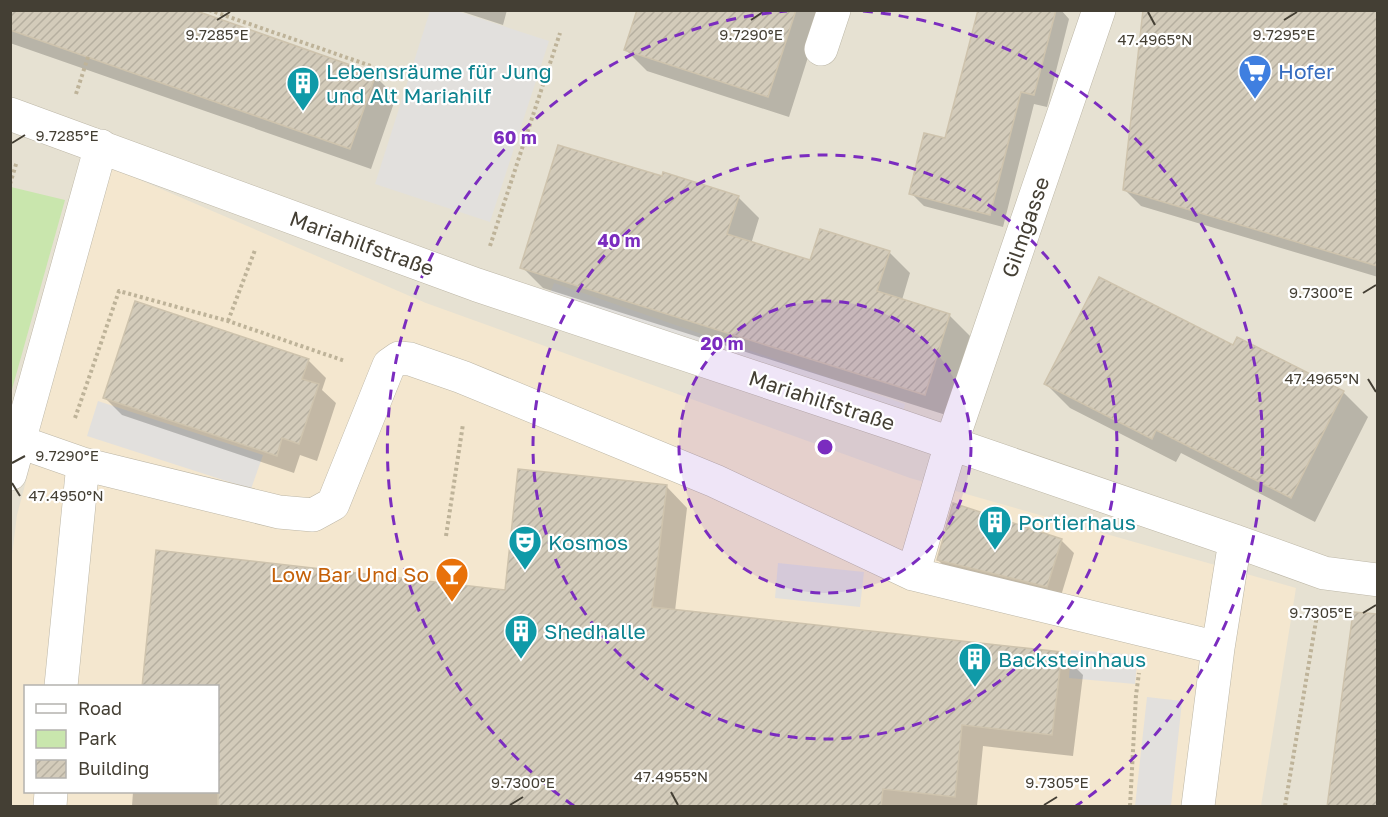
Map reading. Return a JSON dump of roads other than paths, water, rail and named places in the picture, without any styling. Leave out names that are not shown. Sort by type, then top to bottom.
[{"type":"street","points":[[821,49],[834,10]]},
{"type":"street","name":"Gilmgasse","points":[[913,574],[951,444],[1099,10]]},
{"type":"street","name":"Mariahilfstraße","points":[[10,114],[477,285],[1235,540],[1324,573],[1377,580]]},
{"type":"street","points":[[10,474],[100,146]]},
{"type":"street","points":[[20,442],[72,461],[279,512],[313,515],[333,504],[389,365],[399,358],[410,359],[462,377],[716,481],[913,574],[1218,648]]},
{"type":"street","points":[[61,685],[72,461]]},
{"type":"street","points":[[1198,807],[1218,648],[1235,540]]},
{"type":"place","name":"Hofer","points":[[1255,100]]},
{"type":"place","name":"Lebensräume für Jung und Alt Mariahilf","points":[[303,112]]},
{"type":"place","name":"Portierhaus","points":[[995,551]]},
{"type":"place","name":"Kosmos","points":[[525,571]]},
{"type":"place","name":"Low Bar Und So","points":[[452,603]]},
{"type":"place","name":"Shedhalle","points":[[521,660]]},
{"type":"place","name":"Backsteinhaus","points":[[975,688]]}]
